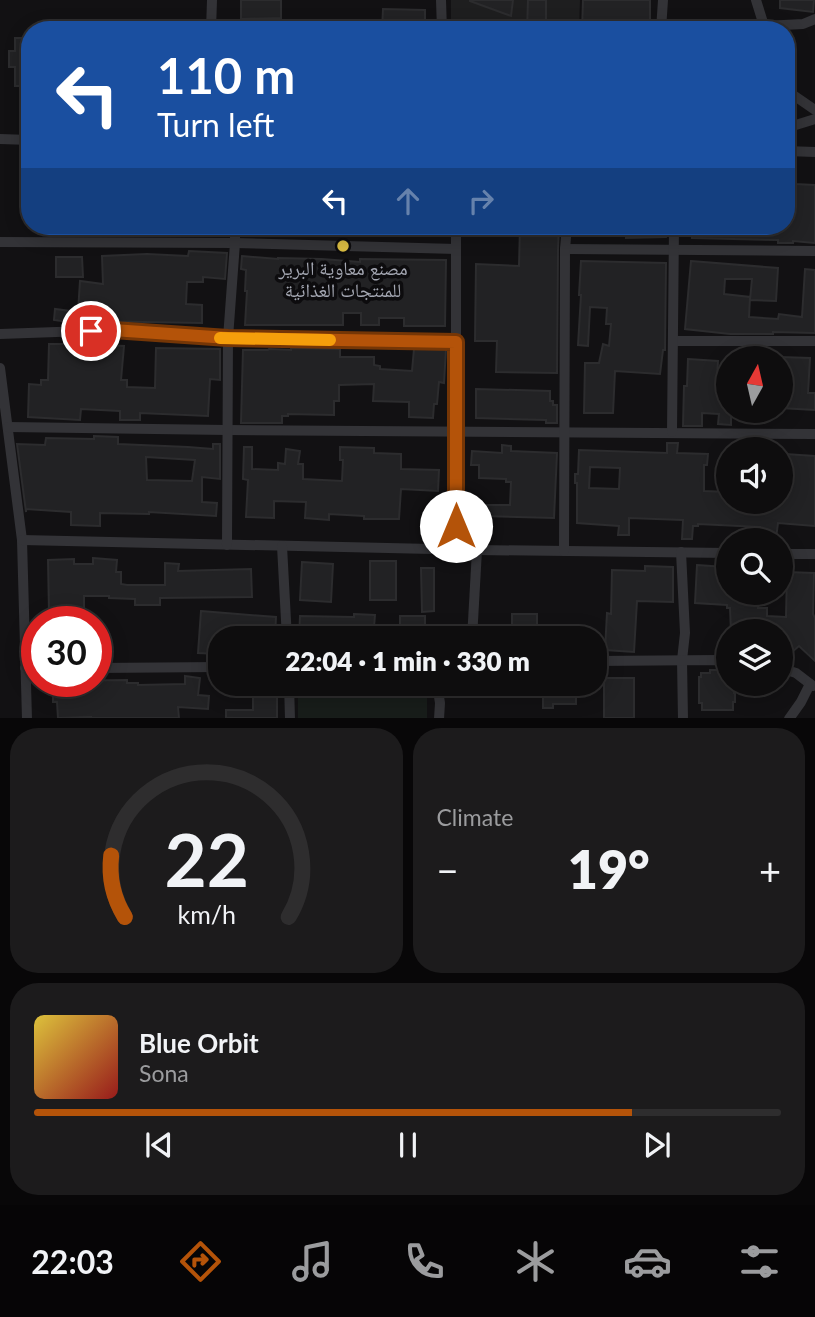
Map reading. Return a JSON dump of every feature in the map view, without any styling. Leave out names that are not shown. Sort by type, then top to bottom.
[{"type":"street","points":[[211,21],[212,0]]},
{"type":"street","points":[[441,0],[442,21]]},
{"type":"street","points":[[662,21],[663,0]]},
{"type":"street","points":[[756,0],[763,21]]},
{"type":"street","points":[[795,25],[815,19]]},
{"type":"street","points":[[795,96],[815,110]]},
{"type":"street","points":[[795,125],[815,119]]},
{"type":"street","points":[[0,139],[21,140]]},
{"type":"street","points":[[795,151],[815,152]]},
{"type":"street","points":[[227,545],[228,338],[235,235]]},
{"type":"street","points":[[456,235],[456,549]]},
{"type":"street","points":[[564,551],[566,235]]},
{"type":"street","points":[[672,432],[674,235]]},
{"type":"street","points":[[0,242],[235,243],[456,249]]},
{"type":"street","points":[[565,249],[815,251]]},
{"type":"street","points":[[0,334],[113,330],[228,338],[456,342]]},
{"type":"street","points":[[674,341],[815,341]]},
{"type":"street","points":[[0,368],[22,541],[27,606]]},
{"type":"street","points":[[8,427],[815,434]]},
{"type":"street","points":[[22,541],[716,553]]},
{"type":"street","points":[[282,546],[286,626]]},
{"type":"street","points":[[473,626],[477,550]]},
{"type":"street","points":[[681,552],[685,632],[682,660],[683,718]]},
{"type":"street","points":[[793,554],[815,554]]},
{"type":"street","points":[[607,662],[716,660]]},
{"type":"street","points":[[112,668],[208,667]]},
{"type":"street","points":[[790,718],[812,685],[793,672]]},
{"type":"street","points":[[289,696],[290,718]]},
{"type":"street","points":[[439,696],[439,718]]},
{"type":"street","points":[[27,718],[29,697]]},
{"type":"shaded area","points":[[451,0],[580,0],[579,21],[451,21]]},
{"type":"shaded area","points":[[298,696],[427,696],[427,718],[298,718]]},
{"type":"building","points":[[241,0],[281,0],[281,18],[241,19]]},
{"type":"building","points":[[513,0],[511,16],[470,1]]},
{"type":"building","points":[[528,0],[546,0],[546,21],[527,21]]},
{"type":"building","points":[[583,0],[650,0],[650,21],[582,21]]},
{"type":"building","points":[[780,0],[814,0],[813,12],[780,8]]},
{"type":"building","points":[[383,9],[425,10],[425,21],[382,21]]},
{"type":"building","points":[[15,38],[21,38],[21,86],[15,86],[15,67],[9,67],[9,51],[15,51]]},
{"type":"building","points":[[795,184],[815,185],[815,243],[692,238],[692,235],[795,235]]},
{"type":"building","points":[[520,235],[559,235],[557,373],[496,372],[497,341],[475,341],[476,264],[519,266]]},
{"type":"building","points":[[626,235],[666,235],[666,237],[626,238]]},
{"type":"building","points":[[189,251],[227,253],[225,279],[203,277],[203,282],[187,282],[186,304],[202,305],[202,323],[88,321],[75,324],[54,320],[55,309],[78,312],[80,281],[103,284],[102,256],[188,256]]},
{"type":"building","points":[[242,256],[360,262],[360,259],[446,260],[445,326],[404,326],[404,318],[379,318],[379,325],[361,325],[361,313],[343,313],[343,325],[245,325],[247,291],[246,270],[241,269]]},
{"type":"building","points":[[56,257],[82,257],[83,277],[56,277]]},
{"type":"building","points":[[581,261],[666,263],[665,350],[660,374],[615,371],[613,413],[584,413],[585,363],[599,363],[603,344],[609,346],[611,324],[606,324],[607,308],[590,307],[588,346],[578,345]]},
{"type":"building","points":[[691,261],[778,268],[776,301],[750,300],[752,279],[725,279],[724,294],[750,297],[749,317],[778,319],[779,314],[802,317],[805,269],[815,270],[815,333],[730,334],[685,329]]},
{"type":"building","points":[[87,338],[87,344],[124,346],[121,380],[127,380],[127,387],[155,388],[156,348],[220,349],[220,380],[210,379],[208,416],[140,413],[140,420],[120,420],[120,411],[81,409],[80,420],[28,417],[29,384],[41,385],[41,380],[48,380],[49,344],[75,344],[75,339]]},
{"type":"building","points":[[340,349],[340,357],[374,357],[374,365],[380,366],[380,369],[412,371],[414,349],[446,349],[444,383],[439,382],[433,418],[409,417],[409,402],[373,401],[374,384],[339,385],[339,401],[334,401],[334,415],[288,414],[282,416],[282,423],[241,423],[243,350]]},
{"type":"building","points":[[793,357],[810,358],[808,393],[815,393],[815,410],[793,409]]},
{"type":"building","points":[[688,359],[716,361],[716,414],[702,413],[702,426],[683,426],[684,386],[687,386]]},
{"type":"building","points":[[476,389],[550,391],[550,401],[557,405],[557,423],[546,423],[546,420],[476,418]]},
{"type":"building","points":[[94,436],[118,437],[118,444],[213,449],[213,444],[220,444],[220,479],[202,477],[202,502],[217,503],[216,516],[149,512],[100,513],[100,526],[71,525],[71,512],[26,509],[26,512],[17,444],[45,445],[46,438],[94,439]],"holes":[[[146,457],[195,460],[192,481],[147,480]]]},
{"type":"building","points":[[667,443],[678,443],[677,453],[708,454],[707,465],[704,465],[704,491],[716,492],[716,514],[793,514],[793,454],[815,456],[815,526],[778,523],[777,528],[760,528],[698,524],[693,526],[692,539],[682,539],[683,520],[629,518],[629,535],[618,535],[619,526],[577,523],[575,474],[578,474],[579,450],[667,453]],"holes":[[[590,467],[620,468],[619,489],[589,488]]]},
{"type":"building","points":[[502,445],[511,446],[511,451],[557,453],[554,518],[481,516],[479,534],[469,532],[471,518],[465,517],[466,508],[477,509],[477,505],[510,505],[511,482],[506,482],[506,479],[479,478],[479,465],[471,465],[472,451],[502,453]]},
{"type":"building","points":[[244,447],[252,447],[252,469],[278,470],[278,463],[285,464],[286,449],[300,451],[298,464],[303,464],[303,479],[342,481],[343,460],[340,460],[340,447],[374,448],[374,453],[401,454],[401,469],[439,470],[438,491],[401,489],[399,519],[364,519],[364,516],[329,514],[329,520],[305,518],[306,502],[274,501],[274,518],[246,517],[248,480],[243,479]]},
{"type":"building","points":[[93,558],[117,560],[116,572],[121,572],[121,584],[127,585],[165,585],[165,563],[179,564],[178,571],[251,569],[252,597],[160,598],[160,605],[135,605],[135,599],[84,596],[84,606],[49,606],[48,560],[74,559],[74,564],[93,564]]},
{"type":"building","points":[[370,561],[396,561],[396,600],[370,600]]},
{"type":"building","points":[[302,562],[333,564],[331,602],[300,600]]},
{"type":"building","points":[[697,565],[716,566],[716,604],[695,603]]},
{"type":"building","points":[[645,566],[673,567],[673,602],[637,601],[634,652],[607,650],[607,613],[611,614],[612,570],[645,571]]},
{"type":"building","points":[[421,568],[434,568],[434,611],[422,612]]},
{"type":"building","points":[[793,572],[814,573],[815,661],[799,646],[793,651],[793,619],[730,619],[730,608],[727,608],[727,605],[758,605],[758,608],[767,608],[767,616],[786,617],[786,605],[793,605]]},
{"type":"building","points":[[201,611],[276,617],[276,626],[208,626],[208,653],[198,653]]},
{"type":"building","points":[[354,614],[375,615],[374,626],[300,626],[300,616],[354,617]]},
{"type":"building","points":[[512,614],[537,614],[537,626],[512,626]]},
{"type":"building","points":[[400,616],[425,616],[425,626],[400,626]]},
{"type":"building","points":[[710,670],[716,670],[716,696],[735,696],[733,710],[702,710],[702,703],[699,703],[699,677],[701,673],[710,673]]},
{"type":"building","points":[[185,676],[200,678],[198,695],[209,696],[208,709],[178,707],[179,718],[58,718],[57,702],[53,702],[53,697],[112,697],[112,680],[127,680],[127,683],[138,685],[185,684]]},
{"type":"building","points":[[607,678],[634,678],[634,718],[604,718]]},
{"type":"building","points":[[253,696],[277,696],[277,718],[226,718],[226,710],[253,710]]},
{"type":"building","points":[[543,696],[576,696],[576,704],[553,704],[553,708],[543,708]]},
{"type":"slow traffic","points":[[220,338],[330,340]]},
{"type":"place","name":"مصنع معاوية البرير للمنتجات الغذائية","points":[[343,246]]},
{"type":"route","points":[[91,331],[113,330],[228,338],[456,342],[456,526]]}]
